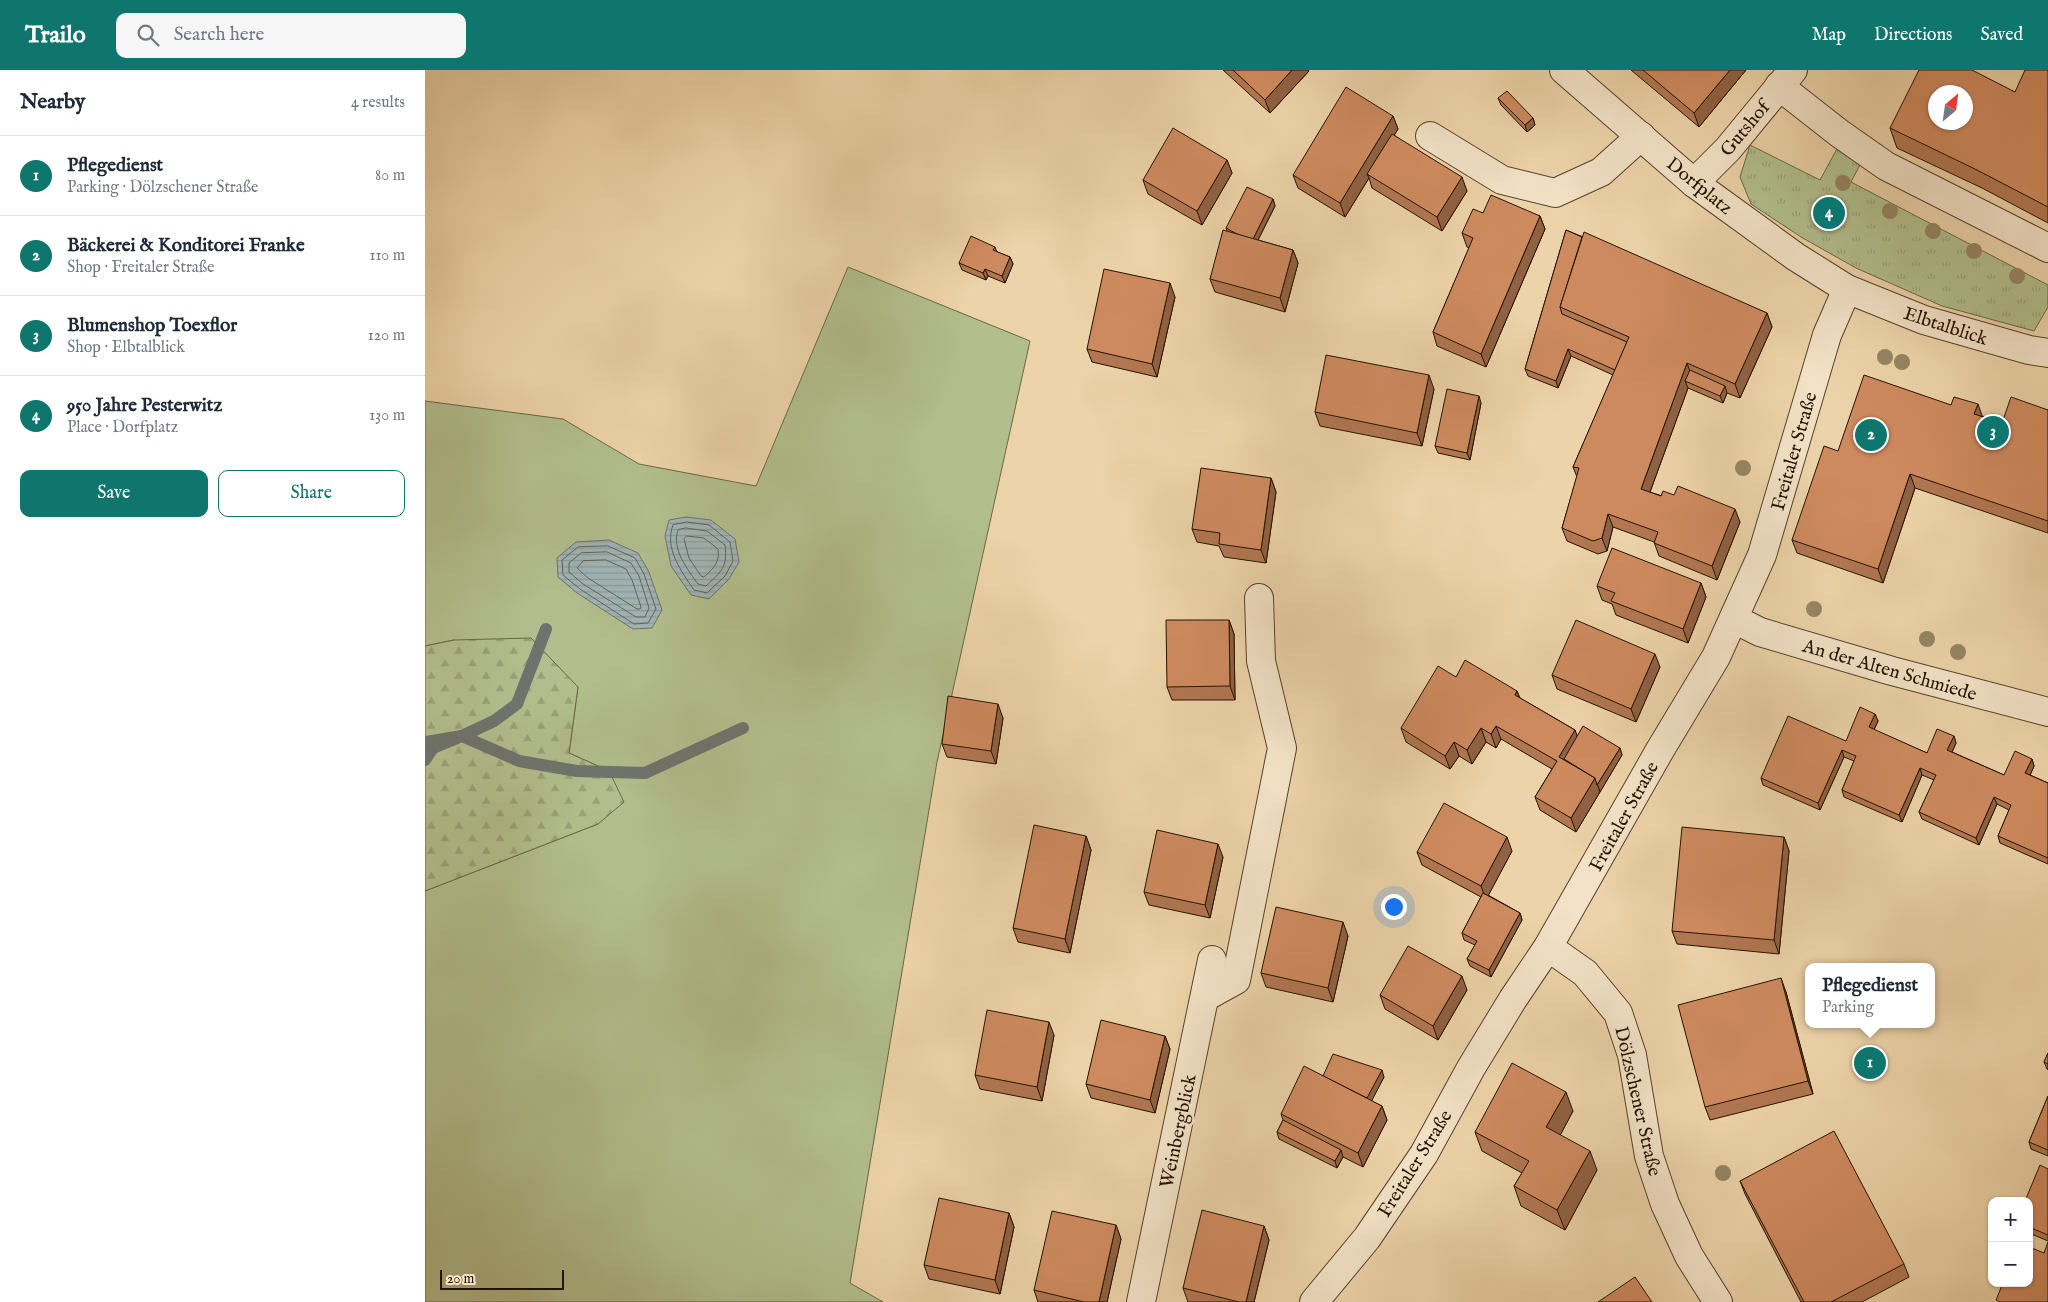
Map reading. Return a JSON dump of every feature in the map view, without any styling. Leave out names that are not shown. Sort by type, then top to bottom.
[{"type":"street","name":"Dorfplatz","points":[[1569,74],[1694,183],[1796,257],[1847,288]]},
{"type":"street","points":[[1786,78],[1839,134],[1886,166],[2048,248]]},
{"type":"street","name":"Gutshof","points":[[1694,183],[1728,149],[1786,78]]},
{"type":"street","points":[[1430,136],[1502,180],[1555,193],[1601,172],[1641,136]]},
{"type":"street","name":"Elbtalblick","points":[[1847,288],[1924,320],[2029,350],[2048,353]]},
{"type":"street","name":"Freitaler Straße","points":[[1314,1302],[1367,1238],[1424,1154],[1513,999],[1548,947],[1660,750],[1712,664],[1762,555],[1827,336],[1847,288]]},
{"type":"street","points":[[1205,997],[1235,980],[1282,748],[1261,660],[1259,598]]},
{"type":"street","name":"An der Alten Schmiede","points":[[1734,619],[1760,632],[1892,671],[2048,712]]},
{"type":"street","name":"Dölzschener Straße","points":[[1548,947],[1585,973],[1618,1013],[1632,1055],[1649,1156],[1660,1188],[1689,1256],[1718,1302]]},
{"type":"street","name":"Weinbergblick","points":[[1141,1302],[1212,960]]},
{"type":"green space","points":[[1750,145],[1820,180],[1838,147],[1862,161],[1851,182],[2048,285],[2048,307],[2034,331],[1942,306],[1856,268],[1801,237],[1751,204],[1740,177]]},
{"type":"green space","points":[[848,267],[1030,341],[937,762],[850,1283],[883,1302],[425,1302],[425,891],[598,824],[609,771],[569,753],[578,687],[454,640],[425,646],[425,401],[563,419],[639,464],[756,486]]},
{"type":"green space","points":[[531,638],[578,687],[569,753],[609,771],[624,802],[598,824],[425,891],[425,646],[454,640]]},
{"type":"water","points":[[686,517],[711,520],[735,539],[739,562],[729,579],[709,599],[691,595],[671,566],[665,536],[669,520]]},
{"type":"water","points":[[609,540],[638,553],[649,572],[662,610],[652,628],[633,629],[577,593],[558,577],[557,558],[576,542]]},
{"type":"building","points":[[1233,70],[1292,70],[1265,100]]},
{"type":"building","points":[[1643,70],[1730,70],[1694,113]]},
{"type":"building","points":[[1919,70],[1972,70],[2015,92],[2025,70],[2048,70],[2048,207],[1890,128]]},
{"type":"building","points":[[1346,87],[1393,116],[1340,203],[1293,175]]},
{"type":"building","points":[[1507,91],[1533,118],[1525,125],[1498,98]]},
{"type":"building","points":[[1173,128],[1227,160],[1197,211],[1143,180]]},
{"type":"building","points":[[1392,134],[1462,177],[1437,217],[1367,174]]},
{"type":"building","points":[[1247,187],[1273,199],[1253,239],[1239,235],[1226,228]]},
{"type":"building","points":[[1491,195],[1540,216],[1481,354],[1433,332],[1473,238],[1462,233],[1473,209],[1483,213]]},
{"type":"building","points":[[1223,230],[1293,250],[1280,298],[1210,279]]},
{"type":"building","points":[[1566,230],[1582,237],[1560,307],[1562,314],[1627,342],[1615,370],[1568,349],[1556,381],[1525,369]]},
{"type":"building","points":[[1584,232],[1767,313],[1735,384],[1687,363],[1641,489],[1661,496],[1663,491],[1674,495],[1678,486],[1735,509],[1712,566],[1654,543],[1658,532],[1608,514],[1602,538],[1593,541],[1562,528],[1579,468],[1573,467],[1629,337],[1560,307]]},
{"type":"building","points":[[971,236],[995,247],[993,250],[1010,257],[1002,276],[985,269],[983,273],[959,263]]},
{"type":"building","points":[[1104,269],[1170,283],[1152,364],[1087,349]]},
{"type":"building","points":[[1326,355],[1429,375],[1417,433],[1315,412]]},
{"type":"building","points":[[1690,370],[1725,386],[1720,396],[1685,381]]},
{"type":"building","points":[[1864,375],[1951,405],[1954,397],[1978,404],[1974,414],[2002,423],[2011,397],[2048,410],[2048,521],[1910,474],[1878,569],[1792,540],[1824,446],[1838,451]]},
{"type":"building","points":[[1447,389],[1479,396],[1467,453],[1435,446]]},
{"type":"building","points":[[1201,468],[1271,478],[1261,550],[1219,544],[1220,533],[1192,529]]},
{"type":"building","points":[[1612,548],[1701,583],[1683,629],[1611,601],[1615,593],[1597,586]]},
{"type":"building","points":[[1166,620],[1229,620],[1230,686],[1167,687]]},
{"type":"building","points":[[1576,620],[1655,654],[1631,709],[1552,675]]},
{"type":"building","points":[[1465,660],[1517,691],[1515,695],[1575,730],[1559,757],[1595,778],[1571,818],[1535,797],[1557,761],[1496,726],[1491,734],[1481,728],[1467,750],[1454,742],[1445,756],[1401,728],[1438,666],[1456,677]]},
{"type":"building","points":[[948,696],[998,704],[991,751],[942,744]]},
{"type":"building","points":[[1860,707],[1875,714],[1869,727],[1927,753],[1937,729],[1954,736],[1947,750],[2004,775],[2015,751],[2032,759],[2025,773],[2048,783],[2048,858],[1998,836],[2011,805],[1994,797],[1976,838],[1919,812],[1936,775],[1920,768],[1899,815],[1842,790],[1856,756],[1842,750],[1818,803],[1761,778],[1788,716],[1846,741]]},
{"type":"building","points":[[1583,726],[1620,748],[1597,785],[1595,778],[1564,759]]},
{"type":"building","points":[[1444,803],[1507,837],[1481,886],[1417,852]]},
{"type":"building","points":[[1034,825],[1086,836],[1065,939],[1013,928]]},
{"type":"building","points":[[1682,827],[1784,837],[1774,940],[1672,931]]},
{"type":"building","points":[[1157,830],[1218,844],[1205,905],[1144,892]]},
{"type":"building","points":[[1483,893],[1520,913],[1489,970],[1467,959],[1477,941],[1462,933]]},
{"type":"building","points":[[1276,907],[1343,922],[1328,988],[1261,973]]},
{"type":"building","points":[[1408,946],[1462,976],[1433,1026],[1380,995]]},
{"type":"building","points":[[1781,978],[1808,1081],[1705,1107],[1678,1005]]},
{"type":"building","points":[[987,1010],[1049,1022],[1037,1087],[975,1075]]},
{"type":"building","points":[[1101,1020],[1165,1036],[1150,1100],[1086,1084]]},
{"type":"building","points":[[2048,1053],[2048,1064],[2044,1062]]},
{"type":"building","points":[[1333,1054],[1382,1070],[1367,1098],[1323,1076]]},
{"type":"building","points":[[1512,1063],[1566,1092],[1546,1127],[1590,1151],[1557,1210],[1514,1186],[1529,1161],[1475,1132]]},
{"type":"building","points":[[1304,1066],[1382,1106],[1358,1153],[1281,1114]]},
{"type":"building","points":[[2048,1096],[2048,1150],[2029,1142]]},
{"type":"building","points":[[1283,1120],[1341,1150],[1335,1161],[1277,1132]]},
{"type":"building","points":[[1834,1131],[1904,1264],[1831,1302],[1804,1302],[1740,1181]]},
{"type":"building","points":[[2040,1165],[2048,1169],[2048,1235],[2033,1229],[2033,1197],[2027,1197]]},
{"type":"building","points":[[939,1198],[1009,1213],[995,1280],[924,1265]]},
{"type":"building","points":[[1202,1210],[1264,1226],[1246,1302],[1239,1302],[1183,1288]]},
{"type":"building","points":[[1052,1211],[1116,1225],[1099,1302],[1084,1302],[1034,1290]]},
{"type":"building","points":[[2048,1242],[2048,1302],[2000,1302],[1996,1300],[2001,1287],[2033,1287],[2033,1249],[2044,1253]]},
{"type":"building","points":[[1635,1277],[1652,1302],[1598,1302]]},
{"type":"waterway","points":[[425,742],[462,736],[494,721],[517,704],[546,629]]},
{"type":"waterway","points":[[425,760],[433,748],[462,736],[519,761],[577,771],[645,773],[743,728]]},
{"type":"place","name":"950 Jahre Pesterwitz","points":[[1829,213]]},
{"type":"place","name":"Blumenshop Toexflor","points":[[1993,432]]},
{"type":"place","name":"Bäckerei & Konditorei Franke","points":[[1871,435]]},
{"type":"place","name":"Pflegedienst","points":[[1870,1063]]}]
